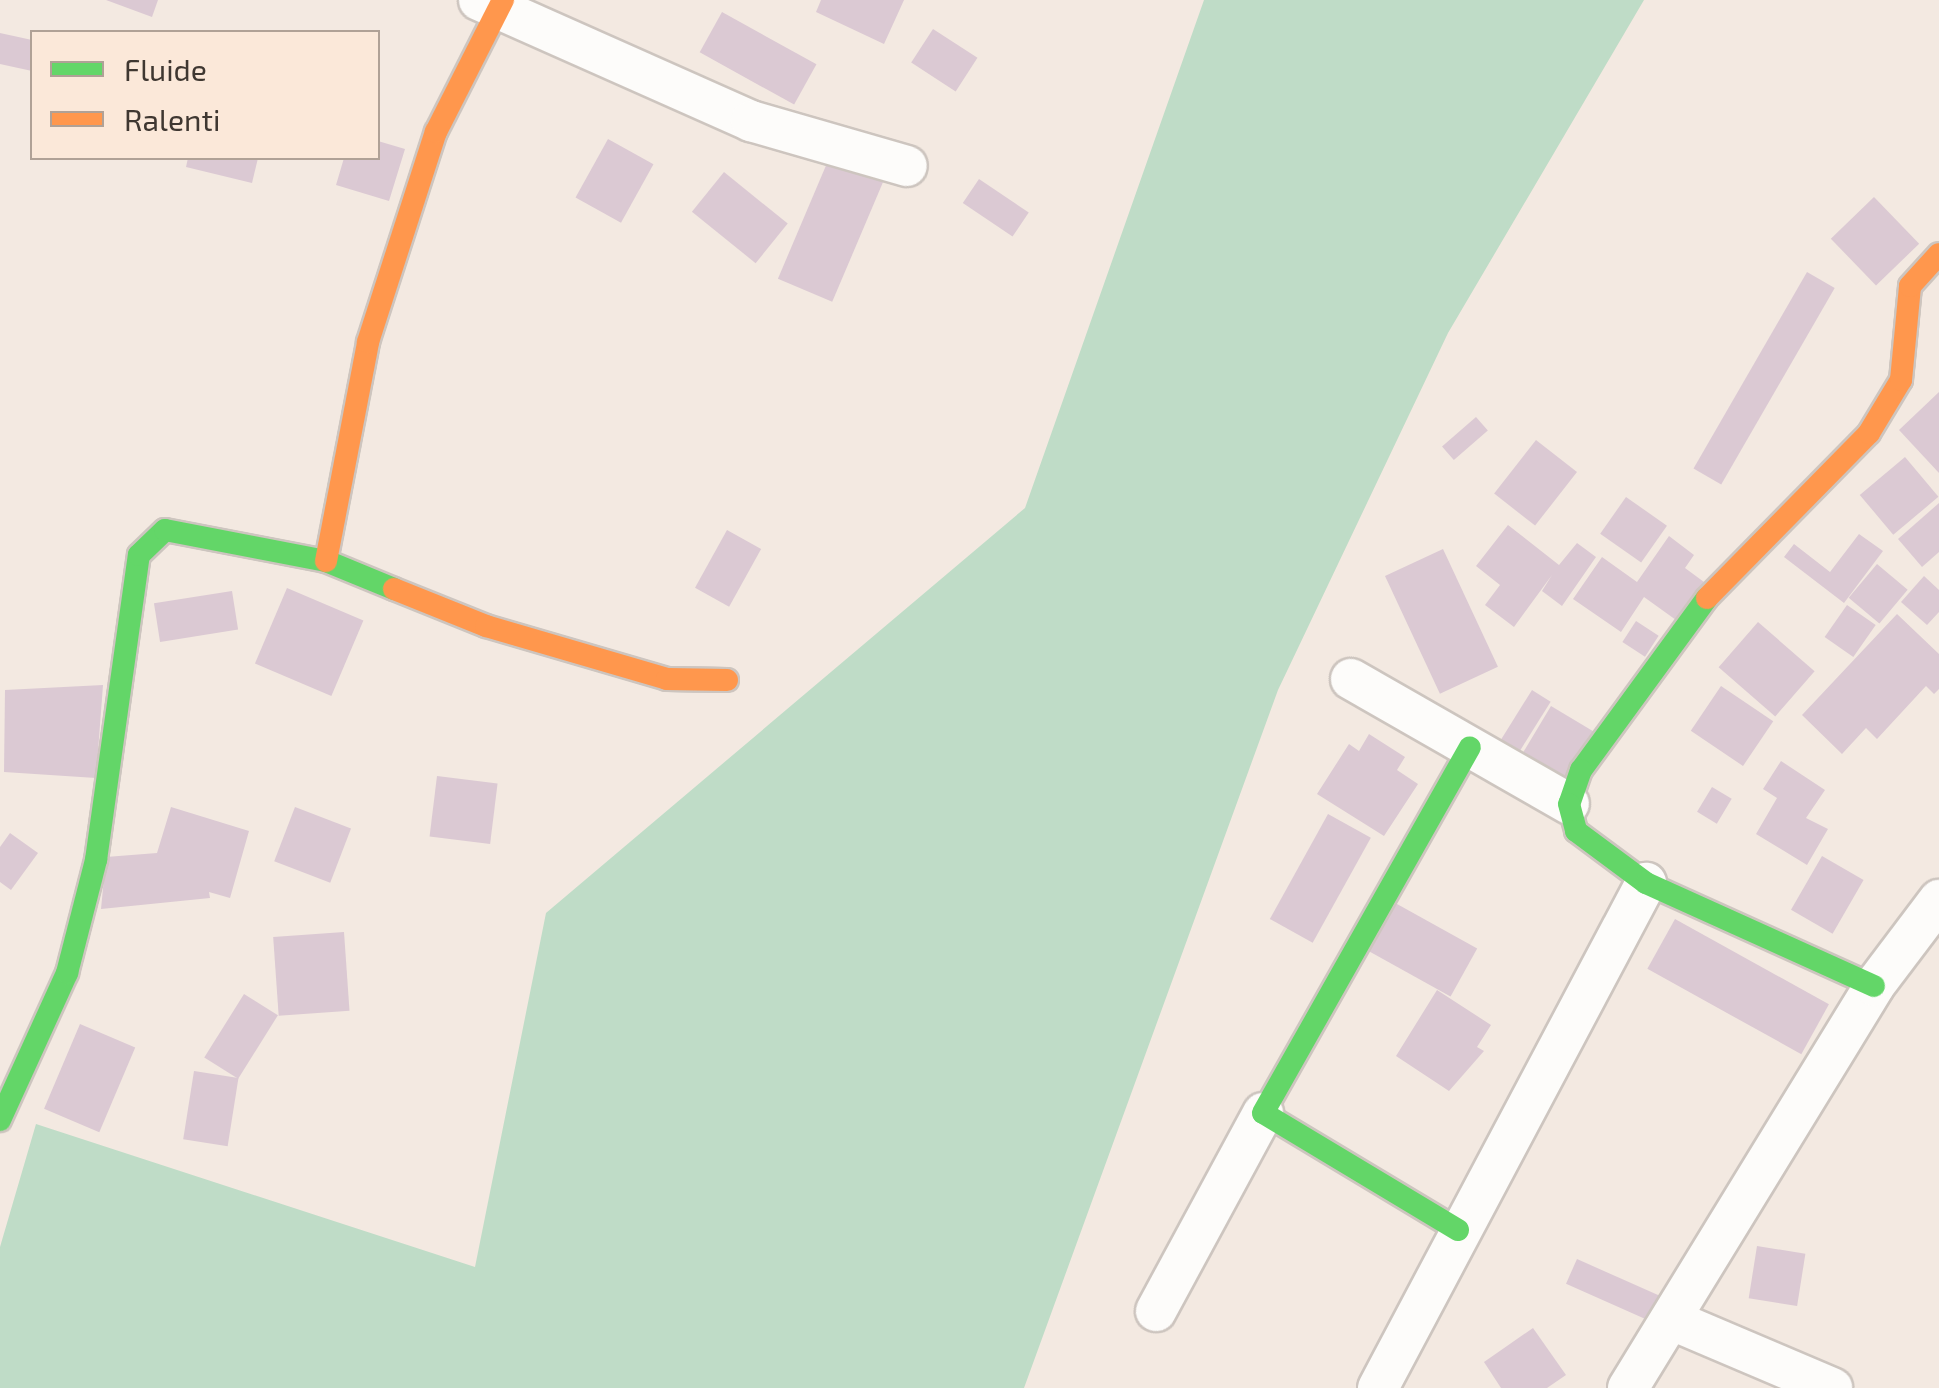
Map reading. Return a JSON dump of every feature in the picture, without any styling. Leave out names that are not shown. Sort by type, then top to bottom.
[{"type":"street","points":[[326,560],[368,342],[436,132],[493,2],[751,120],[906,166]]},
{"type":"street","points":[[1874,986],[1646,883],[1576,831],[1569,804],[1582,770],[1715,588],[1869,433],[1900,380],[1910,286],[1939,254]]},
{"type":"street","points":[[0,1120],[68,973],[96,860],[139,555],[165,530],[326,560],[486,626],[667,678],[727,680]]},
{"type":"street","points":[[1351,679],[1569,804]]},
{"type":"street","points":[[1156,1311],[1470,747]]},
{"type":"street","points":[[1378,1388],[1458,1230],[1646,883]]},
{"type":"street","points":[[1628,1388],[1874,986],[1939,900]]},
{"type":"street","points":[[1263,1113],[1458,1230]]},
{"type":"street","points":[[1672,1320],[1832,1388]]},
{"type":"green space","points":[[1204,0],[1644,0],[1448,333],[1278,690],[1024,1388],[0,1388],[0,1247],[36,1124],[475,1267],[546,913],[1025,508]]},
{"type":"building","points":[[106,0],[158,0],[152,17]]},
{"type":"building","points":[[821,0],[904,0],[884,44],[816,12]]},
{"type":"building","points":[[722,12],[816,64],[794,105],[700,52]]},
{"type":"building","points":[[933,29],[977,58],[956,91],[911,63]]},
{"type":"building","points":[[0,33],[30,40],[30,71],[0,64]]},
{"type":"building","points":[[608,139],[653,164],[621,223],[576,198]]},
{"type":"building","points":[[380,142],[405,149],[389,201],[336,185],[343,160],[380,160]]},
{"type":"building","points":[[833,149],[887,172],[832,302],[778,279]]},
{"type":"building","points":[[188,160],[258,160],[252,183],[186,167]]},
{"type":"building","points":[[724,172],[788,224],[756,263],[692,212]]},
{"type":"building","points":[[979,179],[1029,213],[1013,237],[963,203]]},
{"type":"building","points":[[1874,197],[1919,244],[1876,285],[1831,239]]},
{"type":"building","points":[[1807,272],[1835,288],[1721,485],[1694,469]]},
{"type":"building","points":[[1939,392],[1939,473],[1899,430]]},
{"type":"building","points":[[1476,417],[1488,431],[1454,460],[1442,447]]},
{"type":"building","points":[[1536,440],[1577,472],[1535,526],[1494,494]]},
{"type":"building","points":[[1905,457],[1938,497],[1893,535],[1860,495]]},
{"type":"building","points":[[1626,497],[1667,526],[1641,563],[1600,534]]},
{"type":"building","points":[[1939,503],[1939,552],[1922,567],[1898,539]]},
{"type":"building","points":[[1508,525],[1559,565],[1577,543],[1596,557],[1562,606],[1542,591],[1552,575],[1514,627],[1485,605],[1500,585],[1476,566]]},
{"type":"building","points":[[727,530],[761,549],[729,607],[695,588]]},
{"type":"building","points":[[1859,534],[1883,551],[1844,603],[1784,557],[1794,544],[1830,572]]},
{"type":"building","points":[[1669,536],[1694,555],[1685,568],[1704,582],[1676,620],[1644,597],[1621,632],[1573,599],[1602,557],[1637,582]]},
{"type":"building","points":[[1443,549],[1498,667],[1440,694],[1385,576]]},
{"type":"building","points":[[1877,564],[1908,590],[1879,623],[1849,598]]},
{"type":"building","points":[[1924,576],[1939,590],[1939,612],[1927,625],[1901,602]]},
{"type":"building","points":[[287,588],[363,620],[331,696],[255,663]]},
{"type":"building","points":[[232,591],[238,630],[160,642],[154,603]]},
{"type":"building","points":[[1847,605],[1876,625],[1853,657],[1825,637]]},
{"type":"building","points":[[1897,614],[1939,654],[1939,689],[1934,694],[1926,686],[1877,739],[1866,728],[1842,754],[1802,715]]},
{"type":"building","points":[[1636,621],[1659,636],[1645,657],[1622,642]]},
{"type":"building","points":[[1758,622],[1815,671],[1775,716],[1719,667]]},
{"type":"building","points":[[103,685],[96,778],[4,772],[5,690]]},
{"type":"building","points":[[1721,686],[1773,721],[1743,766],[1691,731]]},
{"type":"building","points":[[1532,690],[1551,702],[1516,758],[1497,746]]},
{"type":"building","points":[[1551,706],[1599,735],[1566,790],[1518,761]]},
{"type":"building","points":[[1369,734],[1405,757],[1397,770],[1418,784],[1384,836],[1317,794],[1349,744],[1359,751]]},
{"type":"building","points":[[1781,761],[1825,790],[1806,818],[1828,829],[1807,865],[1756,834],[1777,798],[1763,789]]},
{"type":"building","points":[[437,776],[498,783],[490,844],[430,837]]},
{"type":"building","points":[[1712,787],[1732,799],[1717,824],[1697,812]]},
{"type":"building","points":[[171,807],[249,831],[230,898],[209,892],[210,898],[101,909],[106,857],[157,853]]},
{"type":"building","points":[[295,807],[351,829],[330,883],[274,861]]},
{"type":"building","points":[[1328,814],[1371,838],[1313,943],[1270,919]]},
{"type":"building","points":[[10,833],[38,853],[11,890],[0,882],[0,847]]},
{"type":"building","points":[[1822,856],[1864,880],[1833,934],[1791,910]]},
{"type":"building","points":[[1388,899],[1477,948],[1451,997],[1361,947]]},
{"type":"building","points":[[1675,919],[1829,1004],[1801,1054],[1647,969]]},
{"type":"building","points":[[344,932],[350,1011],[279,1016],[273,937]]},
{"type":"building","points":[[1437,990],[1491,1025],[1477,1047],[1484,1051],[1449,1091],[1396,1056]]},
{"type":"building","points":[[244,994],[278,1015],[238,1079],[204,1058]]},
{"type":"building","points":[[80,1024],[135,1047],[99,1132],[44,1109]]},
{"type":"building","points":[[194,1071],[238,1078],[228,1146],[183,1139]]},
{"type":"building","points":[[1757,1246],[1805,1254],[1797,1306],[1749,1298]]},
{"type":"building","points":[[1577,1259],[1662,1297],[1651,1321],[1566,1284]]},
{"type":"building","points":[[1533,1328],[1566,1375],[1547,1388],[1501,1388],[1484,1362]]},
{"type":"traffic: fast","points":[[0,1120],[67,973],[96,860],[139,555],[165,530],[326,561],[394,589]]},
{"type":"traffic: fast","points":[[1707,598],[1581,770],[1569,804],[1576,831],[1646,883],[1874,986]]},
{"type":"traffic: fast","points":[[1458,1230],[1263,1113],[1470,747]]},
{"type":"traffic: slow","points":[[326,561],[368,342],[436,132],[503,0]]},
{"type":"traffic: slow","points":[[1707,598],[1869,433],[1901,380],[1910,286],[1939,254]]},
{"type":"traffic: slow","points":[[394,589],[486,626],[667,679],[727,680]]}]
